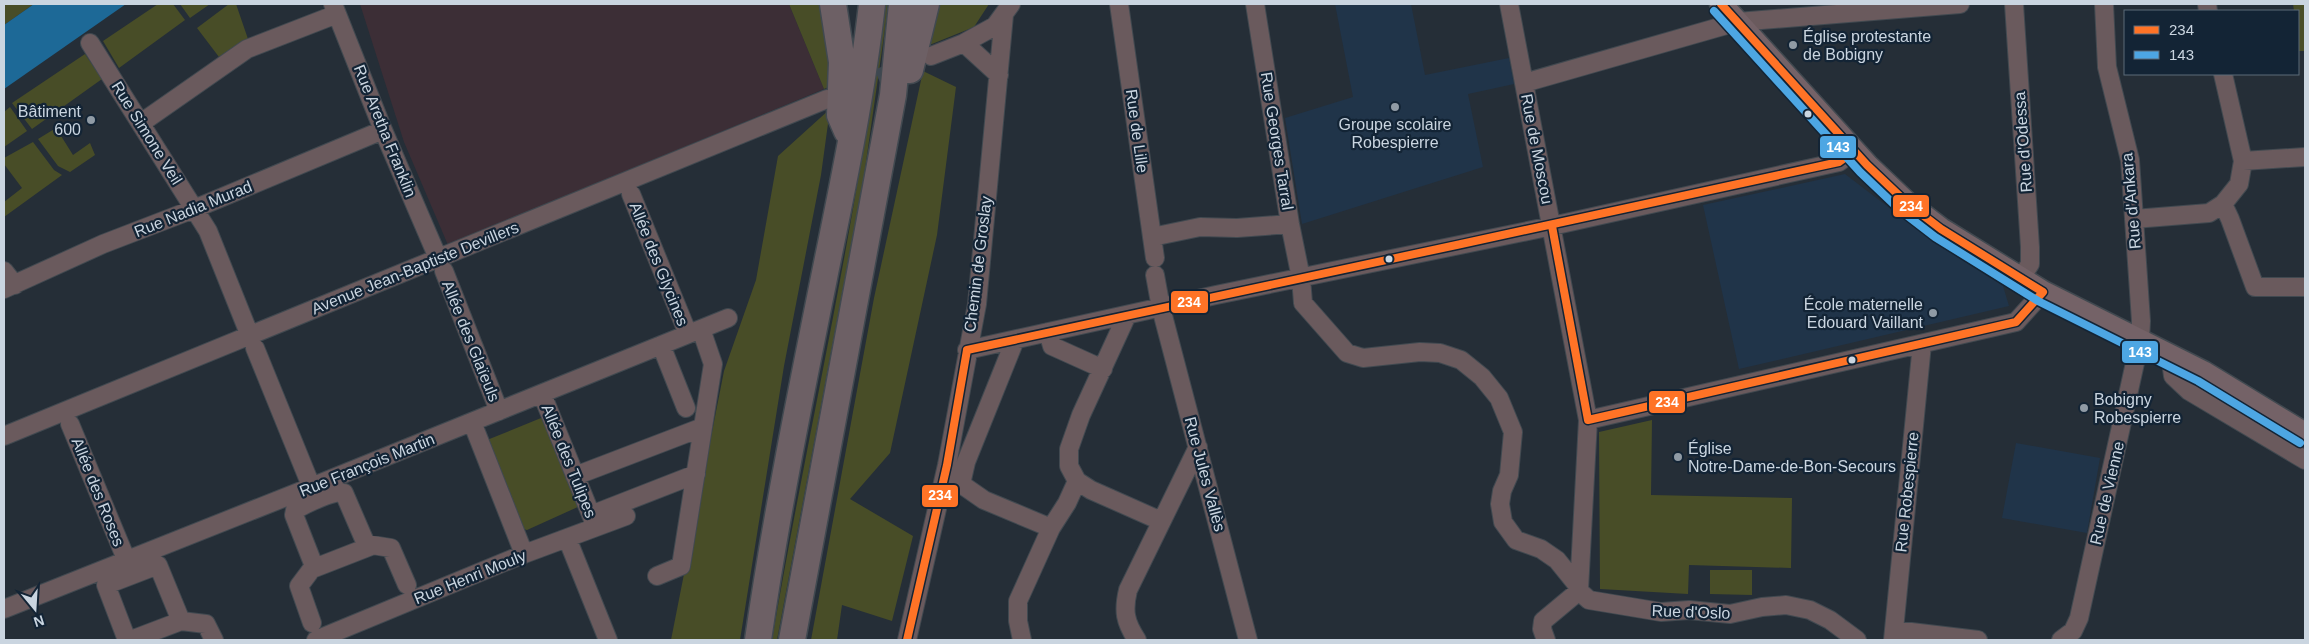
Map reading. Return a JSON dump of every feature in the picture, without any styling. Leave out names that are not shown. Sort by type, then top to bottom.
[{"type":"highway","points":[[833,4],[842,62],[840,115],[852,140]]},
{"type":"highway","points":[[758,640],[790,448],[852,140],[865,64],[872,4]]},
{"type":"highway","points":[[792,640],[893,95],[902,4]]},
{"type":"highway","points":[[893,95],[908,76],[926,4]]},
{"type":"main road","points":[[1721,4],[1736,22],[1757,41],[1854,151],[1907,204],[1934,224],[2043,292],[2170,354],[2305,434]]},
{"type":"street","name":"Rue de Lille","points":[[1119,4],[1161,308]]},
{"type":"street","name":"Rue Georges Tarral","points":[[1255,4],[1290,224],[1301,278],[1303,303],[1347,353],[1363,358],[1420,352],[1440,353],[1461,360],[1482,377],[1498,398],[1513,432],[1508,475],[1502,491],[1500,504],[1503,522],[1516,540],[1541,549],[1557,560],[1579,588]]},
{"type":"street","name":"Rue de Moscou","points":[[1509,4],[1588,420],[1579,588]]},
{"type":"street","points":[[1524,83],[1736,22],[1857,9],[1960,4]]},
{"type":"street","name":"Rue d'Odessa","points":[[2014,4],[2030,247],[2030,264],[2021,278]]},
{"type":"street","name":"Rue d'Ankara","points":[[2104,4],[2107,67],[2130,160],[2140,340]]},
{"type":"street","points":[[141,123],[247,49],[335,9]]},
{"type":"street","name":"Rue Aretha Franklin","points":[[335,9],[441,265]]},
{"type":"street","points":[[931,56],[964,43],[995,26],[1007,9]]},
{"type":"street","name":"Chemin de Groslay","points":[[907,640],[944,479],[977,304],[1007,9]]},
{"type":"street","name":"Rue Simone Veil","points":[[90,42],[208,231],[314,494]]},
{"type":"street","points":[[964,43],[999,74]]},
{"type":"street","points":[[2134,219],[2209,213],[2222,204],[2238,184],[2243,161],[2223,75]]},
{"type":"street","name":"Avenue Jean-Baptiste Devillers","points":[[4,436],[252,342],[441,265],[827,98]]},
{"type":"street","name":"Rue Nadia Murad","points":[[9,287],[103,244],[194,209],[384,130]]},
{"type":"street","points":[[967,350],[1552,226],[1839,162],[1854,151]]},
{"type":"street","points":[[2243,161],[2305,157]]},
{"type":"street","name":"Allée des Glycines","points":[[631,194],[694,332],[713,364],[681,566],[657,576]]},
{"type":"street","points":[[2222,204],[2230,219],[2255,287],[2305,287]]},
{"type":"street","points":[[1152,237],[1200,227],[1236,228],[1290,224]]},
{"type":"street","name":"Allée des Glaïeuls","points":[[441,265],[499,410]]},
{"type":"street","points":[[4,271],[9,287]]},
{"type":"street","points":[[1588,420],[2016,322],[2043,292]]},
{"type":"street","name":"Rue Jules Vallès","points":[[1161,308],[1248,640]]},
{"type":"street","points":[[1127,315],[1103,370],[1080,415],[1069,449],[1069,466],[1077,481],[1091,490],[1161,521]]},
{"type":"street","name":"Rue François Martin","points":[[4,609],[129,568],[314,494],[499,410],[728,318]]},
{"type":"street","points":[[1048,332],[1052,346],[1103,370]]},
{"type":"street","points":[[961,484],[966,462],[1015,340]]},
{"type":"street","name":"Rue de Vienne","points":[[2061,640],[2072,630],[2079,618],[2140,340]]},
{"type":"street","name":"Rue Robespierre","points":[[1894,635],[1922,344]]},
{"type":"street","points":[[661,345],[686,408]]},
{"type":"street","points":[[2170,354],[2173,376],[2189,391],[2305,460]]},
{"type":"street","name":"Allée des Tulipes","points":[[542,394],[593,521]]},
{"type":"street","points":[[472,422],[524,554]]},
{"type":"street","name":"Allée des Roses","points":[[70,424],[129,568]]},
{"type":"street","points":[[575,476],[703,427]]},
{"type":"street","points":[[1134,639],[1128,627],[1124,604],[1128,590],[1198,447]]},
{"type":"street","points":[[593,521],[696,474]]},
{"type":"street","points":[[944,479],[961,484],[984,500],[1050,528]]},
{"type":"street","points":[[1022,640],[1018,621],[1018,601],[1050,528],[1067,503],[1077,481]]},
{"type":"street","points":[[314,632],[299,586],[312,569],[313,562],[294,515],[295,510],[314,494],[344,493],[366,544],[391,548],[407,585]]},
{"type":"street","name":"Rue Henri Mouly","points":[[314,632],[566,538],[593,521],[626,516]]},
{"type":"street","points":[[566,538],[608,640]]},
{"type":"street","points":[[312,569],[371,546]]},
{"type":"street","points":[[180,622],[158,565],[129,568],[106,585],[129,640],[180,622],[206,624],[214,640]]},
{"type":"street","points":[[1546,640],[1542,629],[1543,621],[1579,588]]},
{"type":"street","name":"Rue d'Oslo","points":[[1579,588],[1589,600],[1662,612],[1689,610],[1730,614],[1762,607],[1786,605],[1810,610],[1830,620],[1857,640]]},
{"type":"street","points":[[1894,635],[1978,640]]},
{"type":"shaded area","points":[[360,4],[789,4],[824,89],[448,245],[404,142]]},
{"type":"shaded area","name":"Groupe scolaire Robespierre","points":[[1335,4],[1411,4],[1425,75],[1509,58],[1514,84],[1468,94],[1483,167],[1302,224],[1285,118],[1353,97]]},
{"type":"shaded area","points":[[1845,174],[1934,242],[2003,286],[2009,306],[1739,369],[1703,205]]},
{"type":"shaded area","points":[[2016,443],[2100,458],[2087,533],[2002,518]]},
{"type":"green space","points":[[4,4],[34,4],[4,25]]},
{"type":"green space","points":[[158,4],[173,4],[185,20],[119,68],[103,41]]},
{"type":"green space","points":[[180,4],[210,4],[190,18]]},
{"type":"green space","points":[[229,4],[236,4],[248,39],[219,57],[197,28]]},
{"type":"green space","points":[[789,4],[830,4],[831,86],[824,89]]},
{"type":"green space","points":[[883,4],[888,4],[887,15],[864,176],[777,640],[772,640],[861,164]]},
{"type":"green space","points":[[936,4],[989,4],[974,27],[927,46]]},
{"type":"green space","points":[[2293,4],[2305,4],[2305,51],[2299,51],[2299,10],[2294,10]]},
{"type":"green space","points":[[85,54],[102,79],[32,129],[12,103]]},
{"type":"green space","points":[[923,71],[956,87],[937,235],[890,453],[850,499],[913,536],[892,621],[842,605],[837,640],[811,640],[874,298]]},
{"type":"green space","points":[[10,107],[27,131],[4,147],[4,112]]},
{"type":"green space","points":[[830,109],[821,175],[784,366],[740,640],[671,640],[724,371],[756,280],[778,156]]},
{"type":"green space","points":[[56,128],[73,155],[90,143],[95,155],[70,172],[58,166],[38,139]]},
{"type":"green space","points":[[33,142],[54,170],[62,175],[4,217],[4,202],[22,188],[4,164],[4,158]]},
{"type":"green space","points":[[544,418],[580,506],[527,530],[523,529],[487,440]]},
{"type":"green space","points":[[1652,420],[1651,495],[1792,498],[1791,568],[1689,565],[1688,594],[1600,589],[1599,432]]},
{"type":"green space","points":[[1710,570],[1752,570],[1752,595],[1710,594]]},
{"type":"water","points":[[34,4],[126,4],[4,89],[4,25]]},
{"type":"tunnel","points":[[853,88],[903,68]]},
{"type":"transit line","name":"234","points":[[1552,226],[1588,420],[2016,322],[2043,292],[1941,229],[1907,203],[1867,165],[1721,4]]},
{"type":"transit line","name":"143","points":[[1714,11],[1860,172],[1900,210],[1935,237],[2038,301],[2198,381],[2300,443]]},
{"type":"transit line","name":"234","points":[[967,350],[1839,162],[1854,151]]},
{"type":"transit line","name":"234","points":[[907,640],[947,465],[967,350]]},
{"type":"place","name":"Église protestante de Bobigny","points":[[1793,45]]},
{"type":"place","name":"Groupe scolaire Robespierre","points":[[1395,107]]},
{"type":"place","name":"Bâtiment 600","points":[[91,120]]},
{"type":"place","name":"École maternelle Edouard Vaillant","points":[[1933,313]]},
{"type":"place","name":"Bobigny Robespierre","points":[[2084,408]]},
{"type":"place","name":"Église Notre-Dame-de-Bon-Secours","points":[[1678,457]]}]
